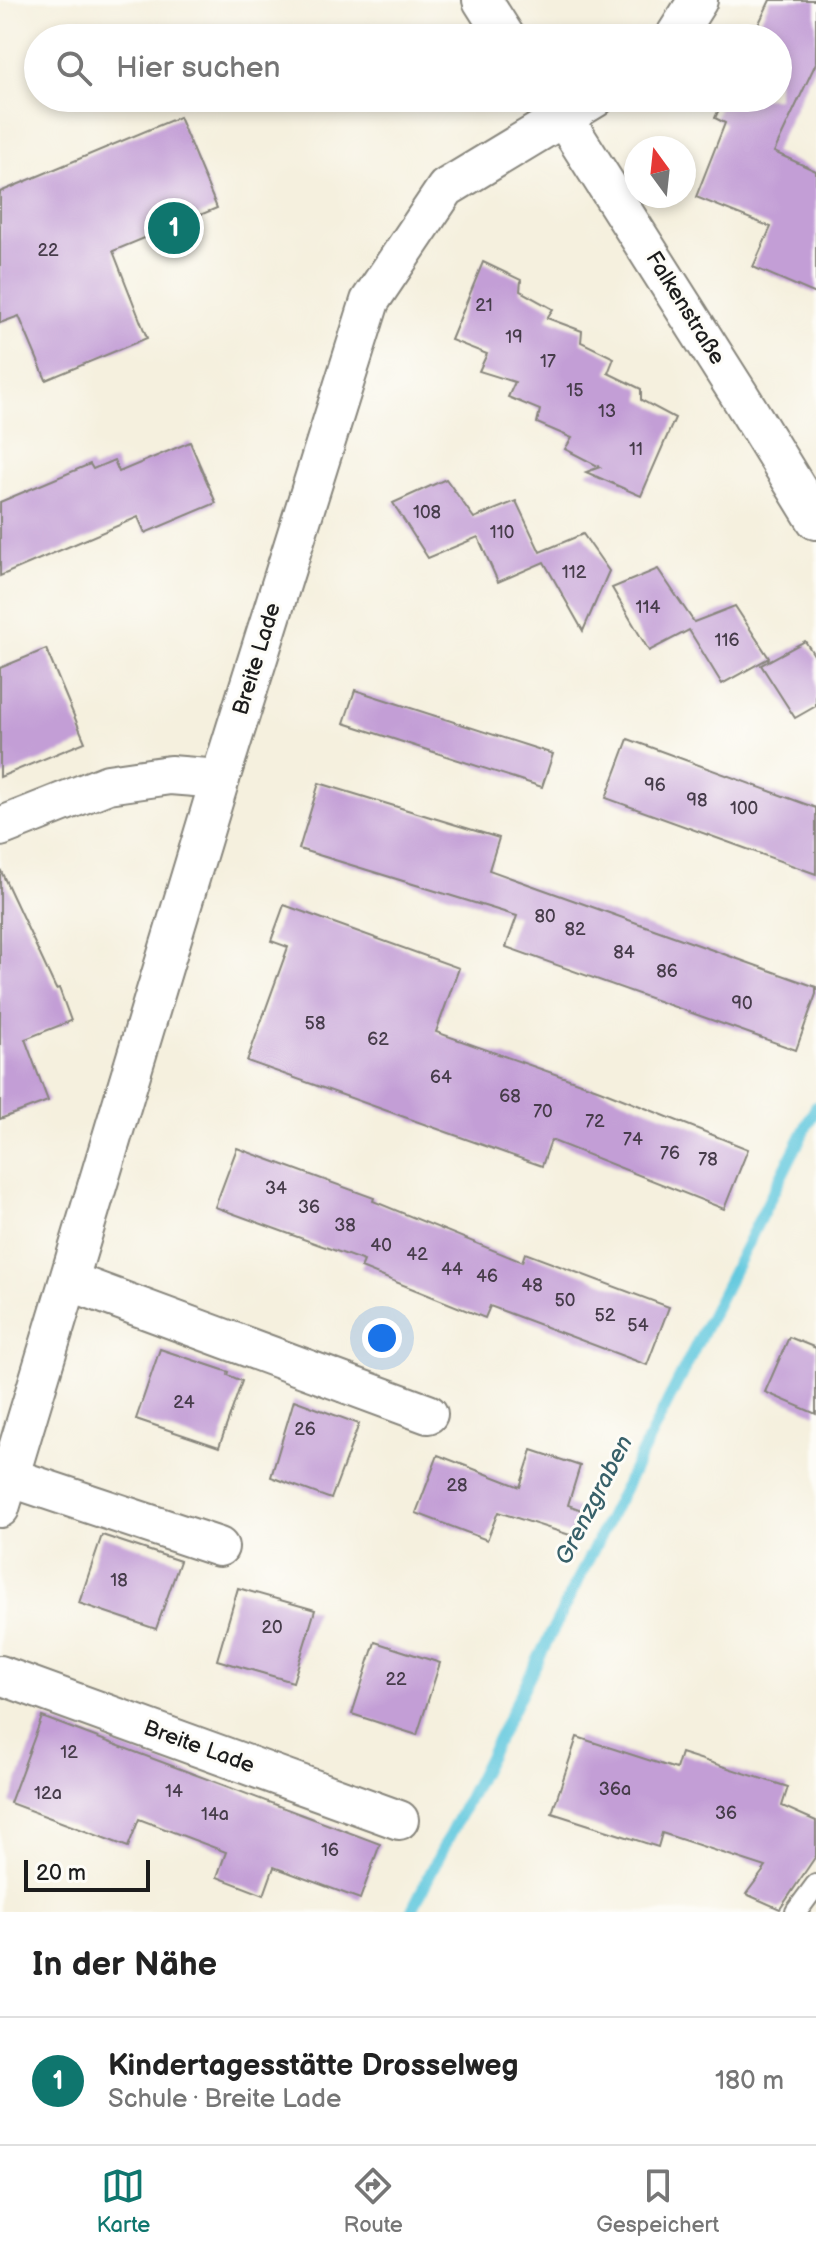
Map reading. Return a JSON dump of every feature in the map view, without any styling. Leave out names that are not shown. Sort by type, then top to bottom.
[{"type":"street","points":[[482,0],[497,24]]},
{"type":"street","points":[[683,24],[698,0]]},
{"type":"street","name":"Breite Lade","points":[[219,1547],[5,1492],[220,779],[370,301],[446,188],[558,112]]},
{"type":"street","name":"Falkenstraße","points":[[575,112],[816,520]]},
{"type":"street","points":[[0,827],[108,784],[170,775],[220,779]]},
{"type":"street","points":[[69,1281],[428,1414]]},
{"type":"street","name":"Breite Lade","points":[[0,1675],[399,1820]]},
{"type":"lane","points":[[796,1912],[816,1885]]},
{"type":"building","points":[[770,0],[816,0],[816,63],[774,152],[816,171],[816,294],[753,267],[771,227],[696,197],[725,123],[715,118],[718,112],[792,112],[792,24],[759,24]]},
{"type":"building","points":[[179,117],[217,208],[113,251],[147,338],[46,380],[19,316],[0,323],[0,192]]},
{"type":"building","points":[[483,262],[521,280],[520,291],[553,309],[547,318],[582,331],[581,342],[614,358],[608,373],[641,389],[641,400],[675,418],[641,496],[586,472],[600,467],[565,449],[572,438],[537,423],[540,410],[508,397],[515,382],[479,371],[487,354],[451,340]]},
{"type":"building","points":[[190,442],[216,503],[145,533],[138,517],[0,576],[0,502],[90,464],[93,469],[114,460],[119,472]]},
{"type":"building","points":[[446,479],[474,518],[516,501],[540,552],[583,534],[609,571],[583,631],[544,562],[498,582],[478,537],[428,558],[393,503]]},
{"type":"building","points":[[658,569],[694,622],[735,606],[769,658],[722,684],[689,630],[649,651],[612,588]]},
{"type":"building","points":[[805,641],[816,658],[816,706],[795,718],[761,665]]},
{"type":"building","points":[[46,649],[85,742],[0,777],[0,668]]},
{"type":"building","points":[[355,690],[553,754],[542,787],[344,723]]},
{"type":"building","points":[[628,739],[816,808],[816,874],[606,798]]},
{"type":"building","points":[[319,783],[499,838],[489,870],[816,987],[796,1050],[506,947],[517,916],[299,849]]},
{"type":"building","points":[[0,869],[56,989],[59,988],[71,1021],[25,1039],[48,1101],[0,1119]]},
{"type":"building","points":[[284,905],[459,968],[436,1032],[600,1090],[748,1149],[724,1209],[551,1140],[542,1166],[247,1061],[288,947],[271,941]]},
{"type":"building","points":[[237,1148],[374,1198],[373,1201],[522,1262],[525,1253],[669,1307],[647,1365],[490,1306],[485,1318],[361,1268],[364,1261],[215,1207]]},
{"type":"building","points":[[789,1337],[816,1348],[816,1414],[765,1392]]},
{"type":"building","points":[[160,1349],[229,1372],[228,1375],[242,1381],[219,1447],[136,1419]]},
{"type":"building","points":[[294,1400],[359,1424],[331,1499],[271,1477]]},
{"type":"building","points":[[532,1450],[580,1466],[568,1505],[582,1510],[573,1536],[498,1512],[487,1540],[416,1513],[438,1455],[520,1487]]},
{"type":"building","points":[[102,1535],[180,1561],[156,1629],[79,1603]]},
{"type":"building","points":[[238,1588],[315,1610],[293,1682],[217,1660]]},
{"type":"building","points":[[375,1642],[440,1663],[417,1735],[352,1714]]},
{"type":"building","points":[[42,1717],[380,1844],[360,1899],[274,1867],[264,1895],[217,1877],[226,1852],[139,1819],[128,1847],[10,1803]]},
{"type":"building","points":[[577,1737],[676,1769],[681,1753],[788,1787],[782,1806],[816,1821],[816,1856],[780,1909],[746,1894],[766,1867],[662,1833],[658,1847],[552,1813]]},
{"type":"waterway","name":"Grenzgraben","points":[[411,1912],[816,1107]]},
{"type":"place","name":"Kindertagesstätte Drosselweg","points":[[174,228]]}]
